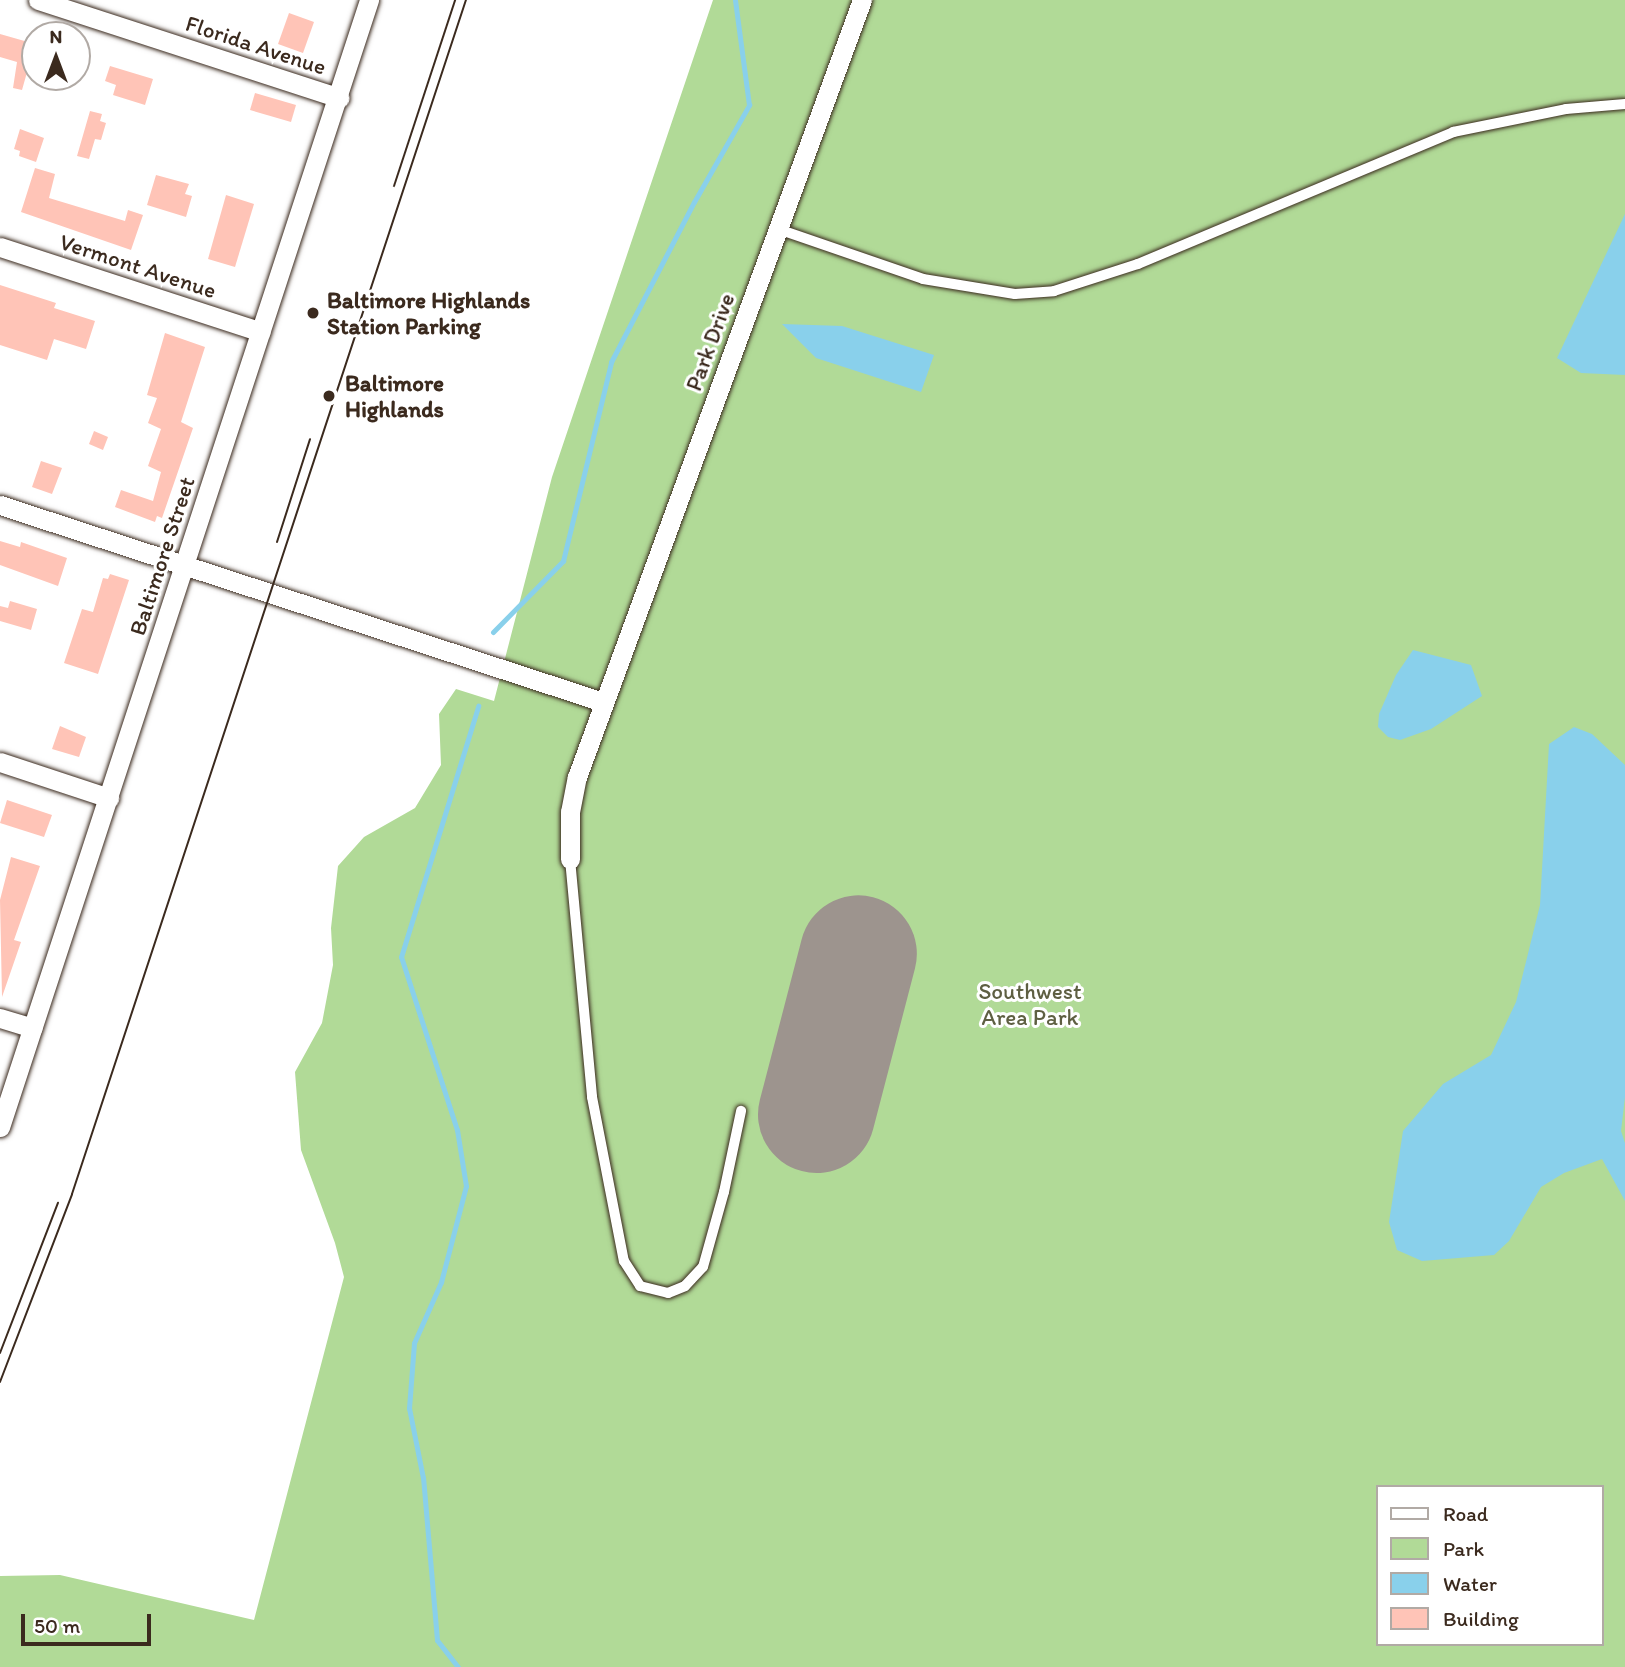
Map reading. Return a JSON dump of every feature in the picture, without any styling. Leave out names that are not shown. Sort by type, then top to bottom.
[{"type":"street","name":"Florida Avenue","points":[[38,0],[339,98]]},
{"type":"street","name":"Baltimore Street","points":[[0,1127],[369,0]]},
{"type":"street","name":"Park Drive","points":[[570,859],[570,812],[578,777],[603,702],[862,0]]},
{"type":"street","name":"Vermont Avenue","points":[[0,247],[261,332]]},
{"type":"street","points":[[0,505],[603,702]]},
{"type":"street","points":[[0,762],[109,798]]},
{"type":"street","points":[[0,1018],[32,1028]]},
{"type":"lane","points":[[778,229],[923,279],[1015,295],[1054,291],[1138,264],[1453,132],[1566,109],[1625,104]]},
{"type":"lane","points":[[570,859],[592,1097],[624,1261],[640,1286],[668,1293],[685,1286],[703,1267],[724,1192],[741,1111]]},
{"type":"green space","name":"Southwest Area Park","points":[[713,0],[1625,0],[1625,1667],[0,1667],[0,1576],[60,1575],[254,1620],[344,1277],[335,1243],[301,1150],[295,1072],[322,1023],[333,965],[331,928],[338,866],[364,837],[415,808],[441,765],[439,714],[456,689],[494,701],[552,477]]},
{"type":"water","points":[[1625,214],[1625,375],[1581,373],[1557,358]]},
{"type":"water","points":[[782,324],[842,326],[934,355],[921,392],[816,358]]},
{"type":"water","points":[[1413,650],[1471,665],[1482,696],[1431,729],[1400,740],[1388,737],[1378,727],[1379,714],[1396,675]]},
{"type":"water","points":[[1574,727],[1592,734],[1625,765],[1625,1097],[1621,1131],[1625,1143],[1625,1201],[1602,1159],[1564,1173],[1541,1187],[1509,1241],[1494,1255],[1422,1261],[1397,1250],[1389,1222],[1403,1131],[1443,1084],[1491,1055],[1516,1002],[1540,905],[1549,744]]},
{"type":"building","points":[[289,13],[314,22],[303,53],[278,44]]},
{"type":"building","points":[[0,34],[21,40],[21,90],[13,88],[17,62],[0,57]]},
{"type":"building","points":[[110,66],[153,79],[145,105],[113,95],[116,85],[105,81]]},
{"type":"building","points":[[255,93],[296,105],[291,122],[250,110]]},
{"type":"building","points":[[90,111],[102,114],[100,121],[106,123],[101,140],[95,139],[89,159],[77,156]]},
{"type":"building","points":[[20,129],[44,138],[36,162],[19,156],[20,151],[14,149]]},
{"type":"building","points":[[35,168],[55,174],[49,198],[125,221],[128,210],[143,215],[131,250],[21,212]]},
{"type":"building","points":[[156,175],[189,184],[185,194],[192,196],[186,217],[147,205]]},
{"type":"building","points":[[226,195],[254,204],[235,267],[208,259]]},
{"type":"building","points":[[0,285],[56,303],[54,308],[95,321],[86,349],[54,339],[47,360],[0,345]]},
{"type":"building","points":[[165,333],[205,347],[181,422],[193,428],[162,518],[157,516],[155,522],[115,507],[121,490],[153,501],[161,472],[148,466],[161,429],[148,423],[157,398],[147,395]]},
{"type":"building","points":[[94,431],[108,437],[103,450],[89,444]]},
{"type":"building","points":[[41,461],[62,468],[52,494],[32,487]]},
{"type":"building","points":[[0,541],[20,547],[21,542],[67,558],[58,586],[0,565]]},
{"type":"building","points":[[110,574],[129,580],[98,674],[64,663],[82,609],[93,612],[103,578],[108,579]]},
{"type":"building","points":[[10,601],[37,609],[31,630],[0,621],[0,606],[8,608]]},
{"type":"building","points":[[60,726],[86,737],[79,757],[52,749]]},
{"type":"building","points":[[7,800],[52,815],[44,837],[0,823]]},
{"type":"building","points":[[11,857],[40,866],[14,940],[21,942],[2,997],[0,900]]},
{"type":"waterway","points":[[493,632],[563,561],[611,362],[694,202],[749,105],[735,0]]},
{"type":"waterway","points":[[458,1667],[437,1640],[423,1478],[409,1408],[414,1343],[441,1282],[466,1186],[457,1130],[401,957],[478,706]]},
{"type":"runway","points":[[816,1114],[858,953]]},
{"type":"tram line","points":[[394,186],[455,0]]},
{"type":"tram line","points":[[0,1382],[72,1194],[466,0]]},
{"type":"tram line","points":[[277,542],[310,439]]},
{"type":"tram line","points":[[0,1353],[58,1203]]},
{"type":"place","name":"Baltimore Highlands Station Parking","points":[[313,313]]},
{"type":"place","name":"Baltimore Highlands","points":[[329,396]]}]
